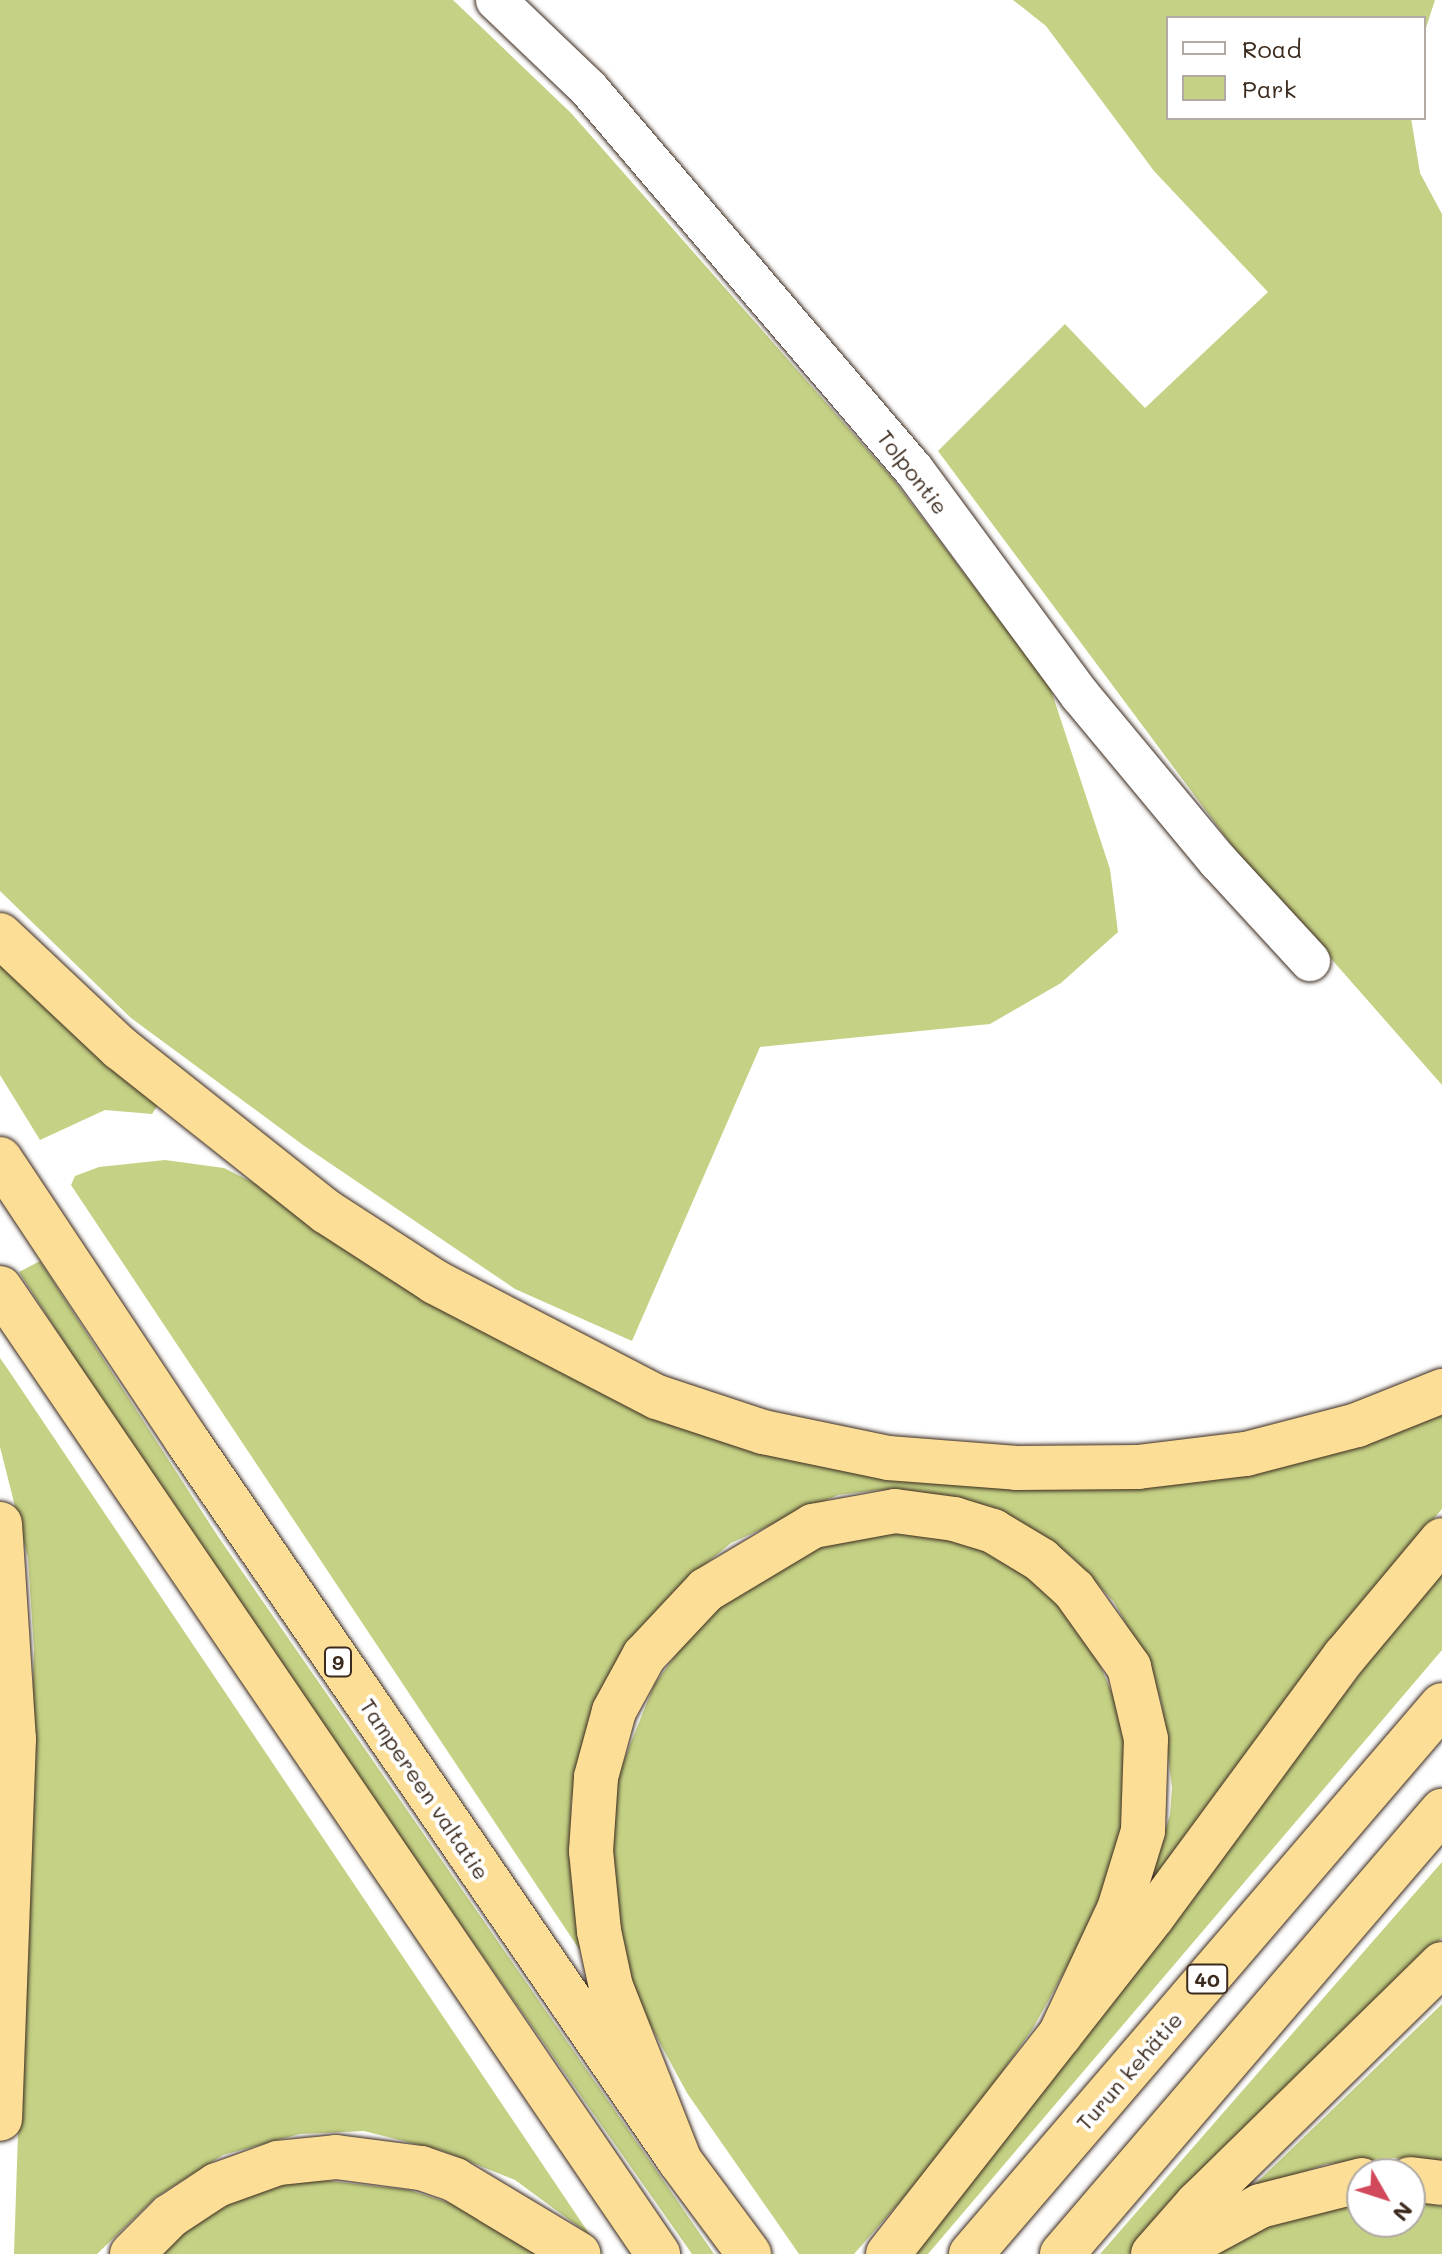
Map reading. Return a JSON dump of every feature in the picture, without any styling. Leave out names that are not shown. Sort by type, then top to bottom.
[{"type":"highway","points":[[0,935],[120,1048],[327,1212],[423,1274],[543,1342],[657,1397],[763,1432],[888,1458],[1017,1468],[1138,1467],[1246,1454],[1357,1425],[1442,1391]]},
{"type":"highway","name":"Tampereen valtatie","points":[[0,1159],[680,2161],[749,2254]]},
{"type":"highway","points":[[0,1288],[658,2254]]},
{"type":"highway","points":[[680,2161],[611,1987],[599,1931],[591,1851],[596,1777],[614,1711],[644,1656],[706,1590],[813,1526],[895,1511],[954,1519],[993,1531],[1041,1560],[1074,1590],[1129,1667],[1146,1739],[1143,1831],[1119,1909],[1060,2035]]},
{"type":"highway","points":[[0,1524],[14,1739],[0,2119]]},
{"type":"highway","points":[[888,2254],[1060,2035],[1345,1656],[1442,1540]]},
{"type":"highway","name":"Turun kehätie","points":[[971,2254],[1442,1705]]},
{"type":"highway","points":[[1062,2254],[1442,1811]]},
{"type":"highway","points":[[1153,2254],[1197,2204],[1442,1964]]},
{"type":"highway","points":[[132,2254],[170,2216],[217,2185],[278,2163],[336,2157],[421,2168],[455,2180],[578,2254]]},
{"type":"highway","points":[[1171,2254],[1260,2206],[1346,2184]]},
{"type":"street","name":"Tolpontie","points":[[496,0],[589,89],[914,470],[1080,695],[1218,861],[1310,961]]},
{"type":"green space","points":[[0,0],[453,0],[571,113],[893,479],[1050,687],[1110,869],[1118,932],[1061,983],[990,1024],[760,1047],[632,1341],[515,1289],[303,1145],[131,1018],[0,891]]},
{"type":"green space","points":[[1013,0],[1435,0],[1426,28],[1426,16],[1166,16],[1166,120],[1411,120],[1420,173],[1442,214],[1442,1085],[1233,847],[938,451],[1065,324],[1145,408],[1268,292],[1154,171],[1046,26]]},
{"type":"green space","points":[[0,953],[158,1105],[152,1114],[105,1110],[40,1140],[0,1075]]},
{"type":"green space","points":[[165,1160],[224,1168],[292,1202],[447,1308],[938,1474],[1442,1410],[1442,1509],[1331,1639],[1143,1898],[1170,1815],[1172,1787],[1161,1701],[1148,1664],[1114,1602],[1073,1558],[1047,1538],[904,1492],[880,1490],[838,1495],[731,1543],[685,1581],[599,1699],[586,1731],[571,1803],[571,1849],[587,1961],[71,1185],[75,1176],[99,1167]]},
{"type":"green space","points":[[40,1261],[219,1538],[714,2254],[692,2254],[198,1551],[19,1272]]},
{"type":"green space","points":[[0,1358],[590,2235],[515,2180],[443,2151],[364,2131],[300,2134],[223,2155],[156,2197],[97,2254],[14,2254],[34,1650],[28,1558],[0,1447]]},
{"type":"green space","points":[[872,1530],[949,1536],[1011,1561],[1040,1581],[1087,1635],[1121,1714],[1127,1749],[1122,1831],[1107,1881],[1072,1958],[1033,2028],[957,2137],[854,2254],[799,2254],[687,2093],[634,1995],[610,1889],[618,1775],[654,1685],[702,1619],[783,1558]]},
{"type":"green space","points":[[1442,1567],[1442,1650],[928,2254],[913,2254]]},
{"type":"green space","points":[[1442,1862],[1442,1938],[1129,2254],[1100,2254]]},
{"type":"green space","points":[[1442,2004],[1442,2162],[1426,2161],[1426,2158],[1346,2158],[1346,2162],[1326,2164],[1248,2191]]},
{"type":"green space","points":[[304,2178],[409,2190],[453,2204],[537,2254],[155,2254],[228,2200]]},
{"type":"green space","points":[[1426,2204],[1442,2206],[1442,2254],[1212,2254],[1263,2226],[1346,2206],[1346,2238],[1426,2238]]}]
